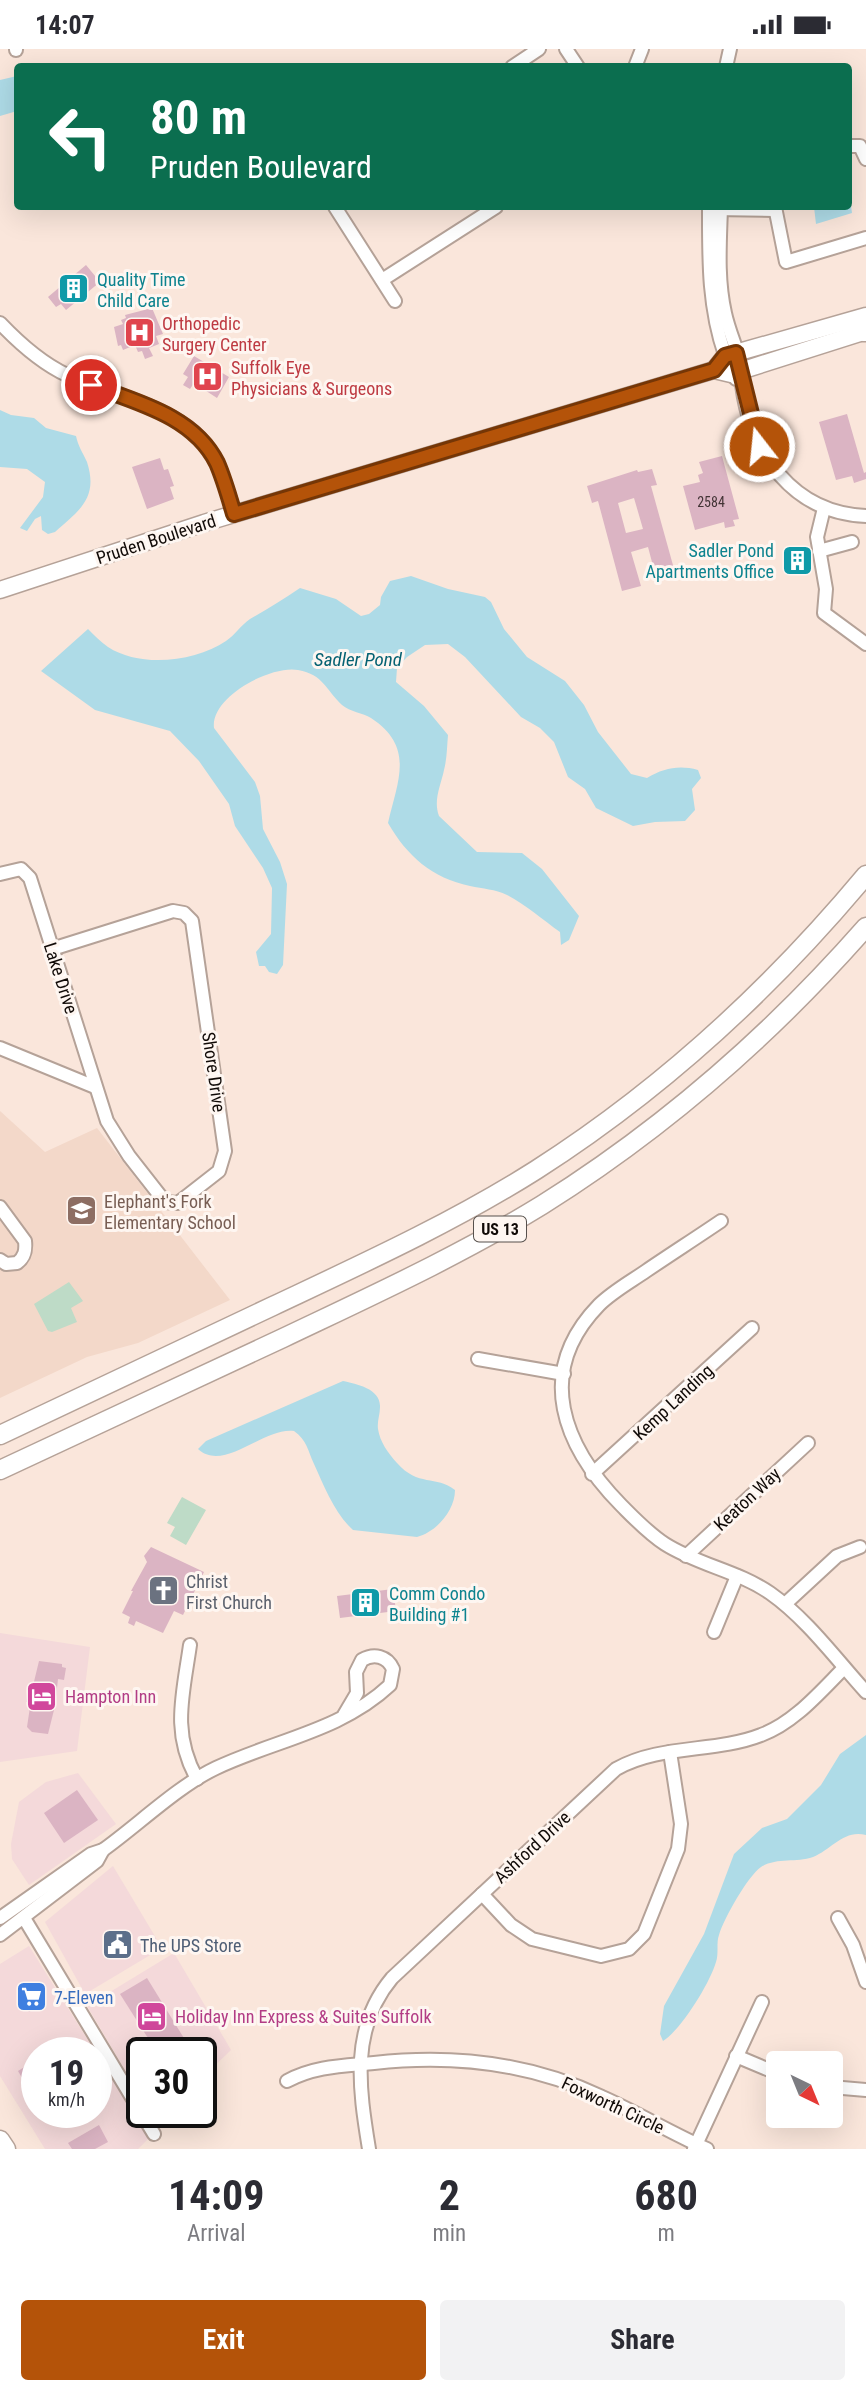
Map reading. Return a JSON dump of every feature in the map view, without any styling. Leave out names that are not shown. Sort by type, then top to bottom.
[{"type":"highway","name":"US 13","points":[[0,1435],[357,1267],[454,1218],[535,1170],[619,1112],[705,1041],[779,972],[866,875]]},
{"type":"highway","name":"US 13","points":[[0,1470],[412,1277],[544,1203],[632,1143],[708,1082],[791,1007],[866,927]]},
{"type":"highway","points":[[0,1426],[39,1417]]},
{"type":"highway","points":[[0,1478],[72,1436]]},
{"type":"highway","points":[[0,2140],[6,2149]]},
{"type":"main road","points":[[714,370],[731,355],[865,328]]},
{"type":"main road","points":[[714,370],[739,376],[865,328]]},
{"type":"main road","name":"Pruden Boulevard","points":[[0,590],[234,514],[714,370]]},
{"type":"street","points":[[518,63],[539,49]]},
{"type":"street","points":[[852,146],[860,146],[866,159]]},
{"type":"street","points":[[337,210],[396,301]]},
{"type":"street","points":[[382,280],[491,210]]},
{"type":"street","points":[[715,210],[721,284],[731,355],[759,446],[767,461],[787,484],[824,508],[866,516]]},
{"type":"street","points":[[775,210],[786,262],[866,238]]},
{"type":"street","points":[[0,323],[22,345],[52,367],[173,418],[193,432],[216,462],[234,514]]},
{"type":"street","points":[[824,508],[818,528],[826,589],[826,617],[866,644]]},
{"type":"street","points":[[819,551],[852,542]]},
{"type":"street","name":"Lake Drive","points":[[0,874],[17,869],[23,870],[30,877],[95,1087]]},
{"type":"street","name":"Shore Drive","points":[[52,949],[164,913],[180,911],[189,916],[195,933],[225,1151],[219,1171],[178,1203],[165,1202],[114,1136],[95,1087]]},
{"type":"street","points":[[0,1048],[95,1087]]},
{"type":"street","points":[[0,1207],[26,1247],[25,1254],[17,1263],[6,1264],[0,1260]]},
{"type":"street","points":[[721,1221],[611,1295],[599,1306],[578,1335],[564,1374],[562,1391],[566,1424],[580,1456],[592,1474],[647,1531],[685,1556],[737,1576],[785,1604],[866,1692]]},
{"type":"street","name":"Kemp Landing","points":[[592,1474],[620,1452],[752,1328]]},
{"type":"street","points":[[478,1359],[564,1374]]},
{"type":"street","name":"Keaton Way","points":[[685,1556],[808,1443]]},
{"type":"street","points":[[785,1604],[837,1556],[860,1547]]},
{"type":"street","points":[[714,1632],[737,1576]]},
{"type":"street","points":[[190,1645],[179,1726],[183,1747],[197,1779]]},
{"type":"street","points":[[0,1918],[91,1854],[103,1850],[197,1779],[217,1768],[315,1733],[344,1714],[357,1693],[356,1672],[362,1660],[374,1656],[390,1663],[394,1675],[390,1685],[353,1713],[344,1714]]},
{"type":"street","name":"Ashford Drive","points":[[369,2149],[362,2064],[363,2032],[381,1991],[616,1769],[638,1759],[737,1742],[764,1734],[798,1711],[844,1668]]},
{"type":"street","points":[[482,1894],[511,1925],[531,1939],[601,1956],[629,1949],[644,1934],[678,1849],[681,1823],[670,1752]]},
{"type":"street","points":[[0,1935],[97,1861],[103,1850]]},
{"type":"street","points":[[24,1918],[154,2134]]},
{"type":"street","points":[[838,1918],[858,1956],[866,1982]]},
{"type":"street","points":[[699,2147],[736,2056],[762,2002]]},
{"type":"street","points":[[736,2056],[766,2069]]},
{"type":"street","name":"Foxworth Circle","points":[[287,2081],[312,2070],[362,2064],[435,2059],[484,2062],[513,2067],[579,2087],[699,2147]]},
{"type":"street","points":[[844,2088],[866,2090]]},
{"type":"shaded area","name":"Elephant's Fork Elementary School","points":[[0,1111],[45,1152],[97,1128],[230,1300],[138,1343],[87,1357],[0,1398]]},
{"type":"shaded area","points":[[0,1633],[90,1647],[77,1751],[0,1762]]},
{"type":"shaded area","points":[[78,1773],[116,1824],[29,1885],[12,1859],[11,1844],[19,1802],[46,1782]]},
{"type":"shaded area","points":[[113,1866],[162,1948],[85,1994],[45,1922]]},
{"type":"shaded area","points":[[29,1946],[86,2037],[21,2037],[21,2110],[0,2076],[0,1964]]},
{"type":"shaded area","points":[[174,1953],[231,2050],[217,2064],[217,2037],[126,2037],[126,2072],[112,2048],[112,2037],[105,2037],[87,2006]]},
{"type":"shaded area","points":[[112,2079],[126,2102],[126,2128],[143,2128],[149,2138],[138,2149],[45,2149],[32,2128],[112,2128]]},
{"type":"green space","points":[[69,1282],[83,1301],[71,1308],[77,1322],[52,1332],[48,1331],[34,1304]]},
{"type":"green space","points":[[182,1497],[206,1510],[186,1545],[170,1536],[175,1527],[167,1523]]},
{"type":"water","points":[[14,77],[14,112],[0,116],[0,80]]},
{"type":"water","points":[[814,210],[852,210],[852,213],[816,224]]},
{"type":"water","points":[[0,410],[11,415],[34,418],[46,428],[76,436],[87,462],[90,486],[84,503],[55,532],[48,534],[42,530],[41,516],[35,519],[27,531],[20,528],[43,497],[45,482],[27,469],[0,467]]},
{"type":"water","name":"Sadler Pond","points":[[411,576],[448,589],[485,597],[491,602],[504,629],[527,657],[565,681],[584,705],[598,732],[631,774],[647,778],[672,768],[698,770],[701,778],[692,789],[695,810],[685,821],[633,826],[596,808],[585,789],[568,777],[554,742],[540,728],[521,717],[465,657],[448,644],[425,645],[407,657],[397,668],[396,682],[424,706],[448,735],[446,761],[437,798],[439,816],[477,852],[522,853],[542,869],[579,916],[569,940],[561,945],[560,932],[520,903],[498,891],[470,886],[444,877],[422,864],[403,846],[388,823],[400,765],[394,741],[385,729],[371,718],[345,707],[319,679],[307,672],[286,670],[259,678],[244,685],[222,705],[215,716],[214,728],[255,782],[260,796],[263,829],[280,862],[287,884],[283,965],[277,974],[269,972],[265,966],[259,966],[256,952],[271,934],[272,888],[263,868],[235,826],[229,804],[199,761],[170,731],[95,710],[41,671],[88,629],[100,641],[121,654],[151,660],[183,658],[199,654],[226,641],[250,619],[300,588],[336,599],[361,616],[369,614],[380,605],[381,597],[390,581]]},
{"type":"water","points":[[343,1381],[367,1388],[377,1396],[380,1407],[379,1434],[397,1463],[412,1475],[455,1490],[448,1513],[431,1531],[417,1537],[353,1530],[335,1508],[304,1442],[294,1431],[270,1435],[220,1456],[208,1455],[198,1449],[206,1441]]},
{"type":"water","points":[[866,1735],[866,1835],[845,1837],[813,1857],[773,1862],[756,1872],[737,1898],[722,1928],[718,1938],[716,1962],[701,1993],[686,2017],[663,2041],[660,2034],[664,2006],[704,1934],[734,1854],[762,1828],[787,1819],[821,1785],[840,1754]]},
{"type":"building","name":"Quality Time Child Care","points":[[86,265],[100,282],[66,310],[61,304],[56,307],[48,297]]},
{"type":"building","name":"Orthopedic Surgery Center","points":[[152,308],[163,334],[156,336],[159,344],[149,348],[153,356],[145,359],[142,351],[138,352],[135,345],[123,350],[121,345],[118,346],[114,327],[123,324],[121,320],[126,318],[125,315]]},
{"type":"building","name":"Suffolk Eye Physicians & Surgeons","points":[[194,356],[229,377],[217,398],[194,383],[190,389],[183,385],[188,377],[183,374]]},
{"type":"building","points":[[847,414],[864,473],[866,472],[866,479],[854,483],[852,476],[836,480],[819,422]]},
{"type":"building","points":[[722,456],[739,519],[733,520],[735,526],[725,528],[724,522],[695,530],[683,486],[700,482],[698,475],[703,473],[699,462]]},
{"type":"building","points":[[160,458],[164,470],[168,469],[174,486],[170,487],[174,499],[147,509],[132,467]]},
{"type":"building","points":[[652,469],[657,485],[651,486],[676,576],[657,581],[648,547],[631,552],[641,586],[622,591],[598,501],[592,503],[587,486],[637,470]],"holes":[[[634,498],[643,529],[626,533],[618,503]]]},
{"type":"building","name":"Sadler Pond Apartments Office","points":[[801,547],[807,569],[793,573],[787,551]]},
{"type":"building","name":"Christ First Church","points":[[151,1547],[204,1572],[183,1615],[174,1611],[163,1633],[136,1621],[134,1626],[128,1623],[130,1617],[122,1613],[147,1562],[144,1556]]},
{"type":"building","name":"Comm Condo Building #1","points":[[393,1589],[396,1611],[340,1618],[337,1596]]},
{"type":"building","name":"Hampton Inn","points":[[39,1661],[62,1664],[62,1667],[66,1668],[64,1680],[58,1679],[48,1734],[32,1732],[27,1727],[30,1702],[26,1702],[27,1693],[31,1694]]},
{"type":"building","points":[[77,1790],[98,1820],[64,1843],[44,1813]]},
{"type":"building","name":"Holiday Inn Express & Suites Suffolk","points":[[147,1978],[183,2037],[148,2037],[120,1994]]},
{"type":"building","name":"7-Eleven","points":[[33,1982],[46,2002],[29,2012],[17,1992]]},
{"type":"building","points":[[94,2128],[101,2128],[108,2142],[95,2149],[72,2149],[68,2143]]},
{"type":"place","name":"Quality Time Child Care","points":[[74,289]]},
{"type":"place","name":"Orthopedic Surgery Center","points":[[139,333]]},
{"type":"place","name":"Suffolk Eye Physicians & Surgeons","points":[[208,377]]},
{"type":"place","name":"Sadler Pond Apartments Office","points":[[797,560]]},
{"type":"place","name":"Elephant's Fork Elementary School","points":[[81,1211]]},
{"type":"place","name":"Christ First Church","points":[[163,1591]]},
{"type":"place","name":"Comm Condo Building #1","points":[[366,1603]]},
{"type":"place","name":"Hampton Inn","points":[[42,1696]]},
{"type":"place","name":"The UPS Store","points":[[117,1945]]},
{"type":"place","name":"7-Eleven","points":[[31,1997]]},
{"type":"place","name":"Holiday Inn Express & Suites Suffolk","points":[[152,2016]]},
{"type":"route","points":[[91,385],[173,418],[201,439],[216,462],[234,514],[714,370],[725,356],[736,353],[743,371],[742,384],[759,446]]}]
